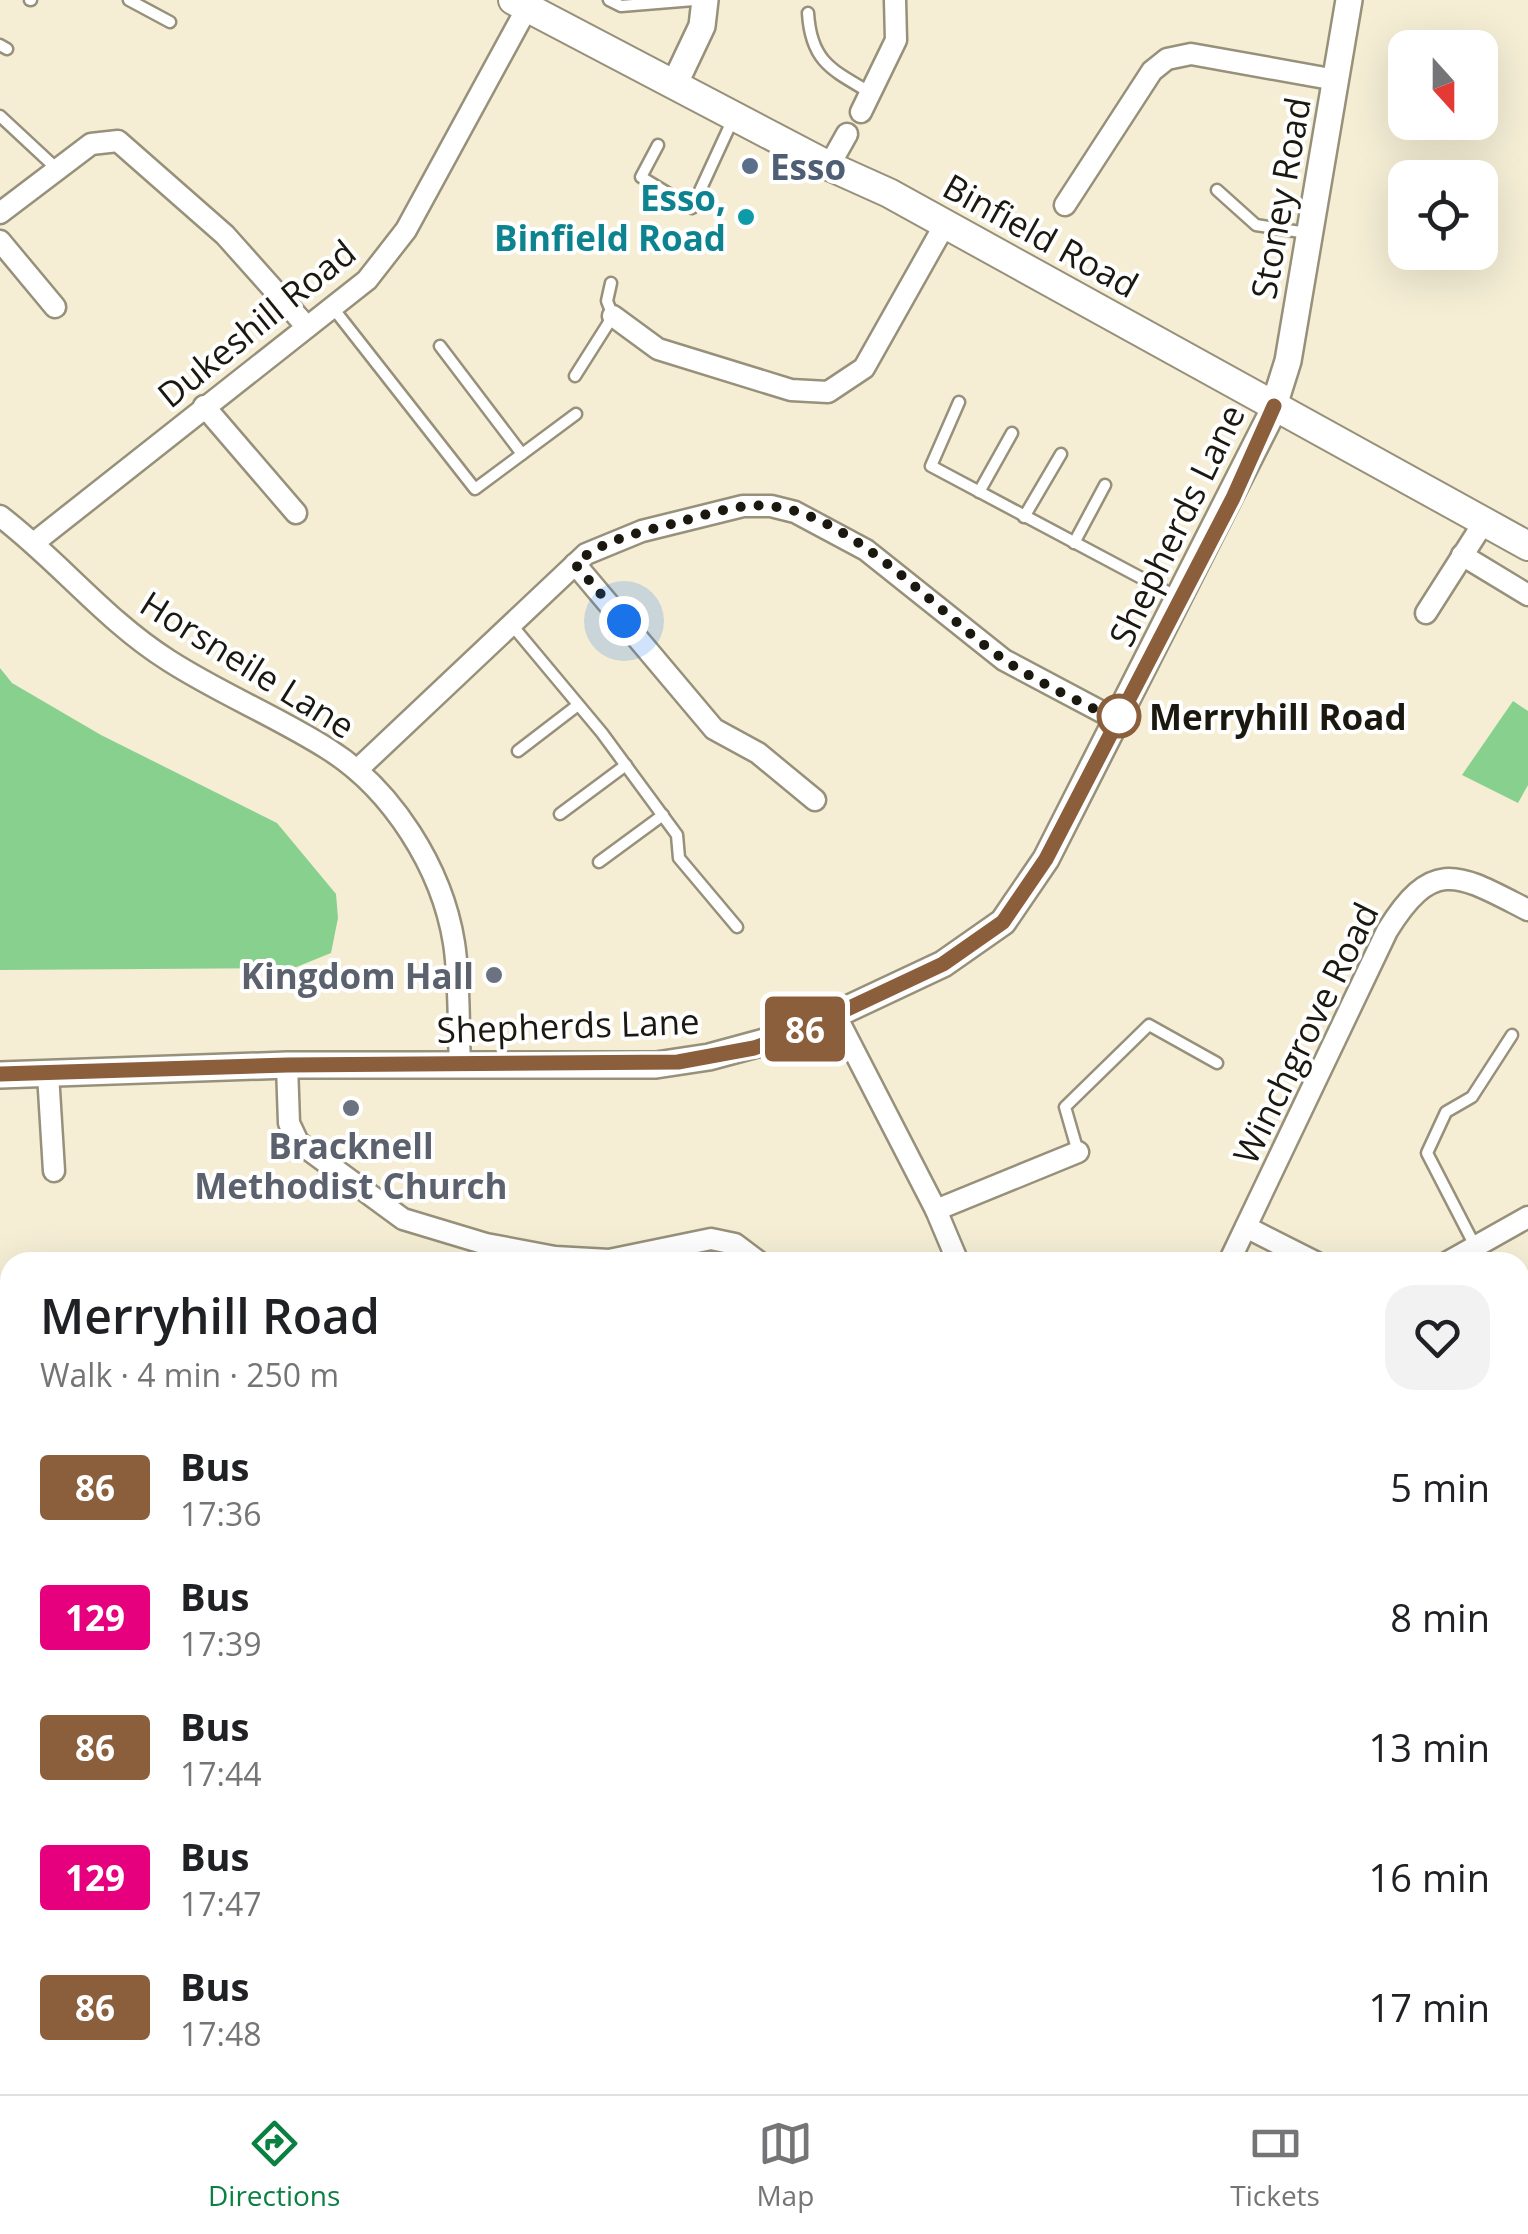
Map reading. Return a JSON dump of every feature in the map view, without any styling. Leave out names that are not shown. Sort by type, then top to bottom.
[{"type":"main road","name":"Binfield Road","points":[[520,4],[829,166],[889,192],[944,226],[1528,546]]},
{"type":"street","points":[[674,83],[702,26],[706,0]]},
{"type":"street","points":[[867,103],[896,40],[896,0]]},
{"type":"street","name":"Stoney Road","points":[[1274,406],[1288,361],[1349,0]]},
{"type":"street","name":"Dukeshill Road","points":[[35,542],[333,308],[390,254],[520,4]]},
{"type":"street","points":[[1065,206],[1147,77],[1167,59],[1191,54],[1336,80]]},
{"type":"street","points":[[829,166],[847,134]]},
{"type":"street","points":[[0,212],[91,144],[111,140],[124,145],[225,235],[307,327]]},
{"type":"street","points":[[612,316],[658,349],[792,390],[828,392],[864,368],[944,226]]},
{"type":"street","points":[[0,241],[54,308]]},
{"type":"street","points":[[204,406],[296,513]]},
{"type":"street","name":"Shepherds Lane","points":[[0,1074],[288,1065],[678,1062],[754,1048],[836,1016],[943,964],[1003,922],[1046,859],[1274,406]]},
{"type":"street","points":[[356,770],[600,545],[710,513],[770,506],[795,512],[866,550],[1004,660],[1117,720]]},
{"type":"street","name":"Horsneile Lane","points":[[0,516],[35,542],[136,638],[330,750],[356,770],[403,823],[439,892],[454,941],[460,1065]]},
{"type":"street","points":[[1426,613],[1484,522]]},
{"type":"street","points":[[1462,555],[1528,595]]},
{"type":"street","points":[[575,564],[714,729],[758,752],[816,800]]},
{"type":"street","name":"Winchgrove Road","points":[[1234,1252],[1386,931],[1408,896],[1439,878],[1472,882],[1528,910]]},
{"type":"street","points":[[836,1016],[954,1252]]},
{"type":"street","points":[[288,1065],[289,1122],[306,1150],[403,1219],[482,1252]]},
{"type":"street","points":[[48,1074],[54,1171]]},
{"type":"street","points":[[936,1210],[1078,1152]]},
{"type":"street","points":[[1466,1252],[1528,1217]]},
{"type":"street","points":[[1246,1227],[1295,1252]]},
{"type":"street","points":[[646,1252],[712,1238],[735,1244],[746,1252]]},
{"type":"lane","points":[[129,0],[148,4],[170,22]]},
{"type":"lane","points":[[609,0],[621,6],[694,0]]},
{"type":"lane","points":[[808,12],[810,40],[827,67],[867,103]]},
{"type":"lane","points":[[658,145],[641,177],[692,208],[735,115]]},
{"type":"lane","points":[[0,116],[58,168]]},
{"type":"lane","points":[[1217,190],[1256,225],[1308,233]]},
{"type":"lane","points":[[575,376],[612,316],[607,301],[610,283]]},
{"type":"lane","points":[[333,308],[476,489],[576,414]]},
{"type":"lane","points":[[440,346],[522,454]]},
{"type":"lane","points":[[959,402],[931,466],[1180,598]]},
{"type":"lane","points":[[979,492],[1012,433]]},
{"type":"lane","points":[[1024,516],[1060,454]]},
{"type":"lane","points":[[1074,543],[1106,485]]},
{"type":"lane","points":[[510,624],[626,766],[677,835],[679,858],[737,926]]},
{"type":"lane","points":[[518,752],[578,704]]},
{"type":"lane","points":[[560,814],[626,766]]},
{"type":"lane","points":[[599,862],[663,816]]},
{"type":"lane","points":[[1078,1152],[1065,1107],[1150,1025],[1217,1063]]},
{"type":"lane","points":[[1475,1247],[1427,1154],[1446,1112],[1472,1097],[1512,1035]]},
{"type":"green space","points":[[0,668],[12,683],[101,735],[277,823],[336,894],[338,918],[331,953],[294,968],[0,970]]},
{"type":"green space","points":[[1513,701],[1528,711],[1528,785],[1518,803],[1462,775]]},
{"type":"bus line","name":"86","points":[[0,1074],[288,1065],[656,1065],[754,1048],[794,1034],[943,964],[1003,922],[1046,859],[1233,498],[1274,406]]},
{"type":"place","name":"Esso","points":[[750,166]]},
{"type":"place","name":"Esso, Binfield Road","points":[[746,217]]},
{"type":"place","name":"Merryhill Road","points":[[1119,716]]},
{"type":"place","name":"Kingdom Hall","points":[[494,975]]},
{"type":"place","name":"Bracknell Methodist Church","points":[[351,1108]]},
{"type":"route","points":[[624,621],[575,564],[586,554],[600,545],[642,531],[710,513],[743,506],[770,506],[814,520],[866,550],[927,594],[1004,660],[1117,720],[1119,716]]}]
